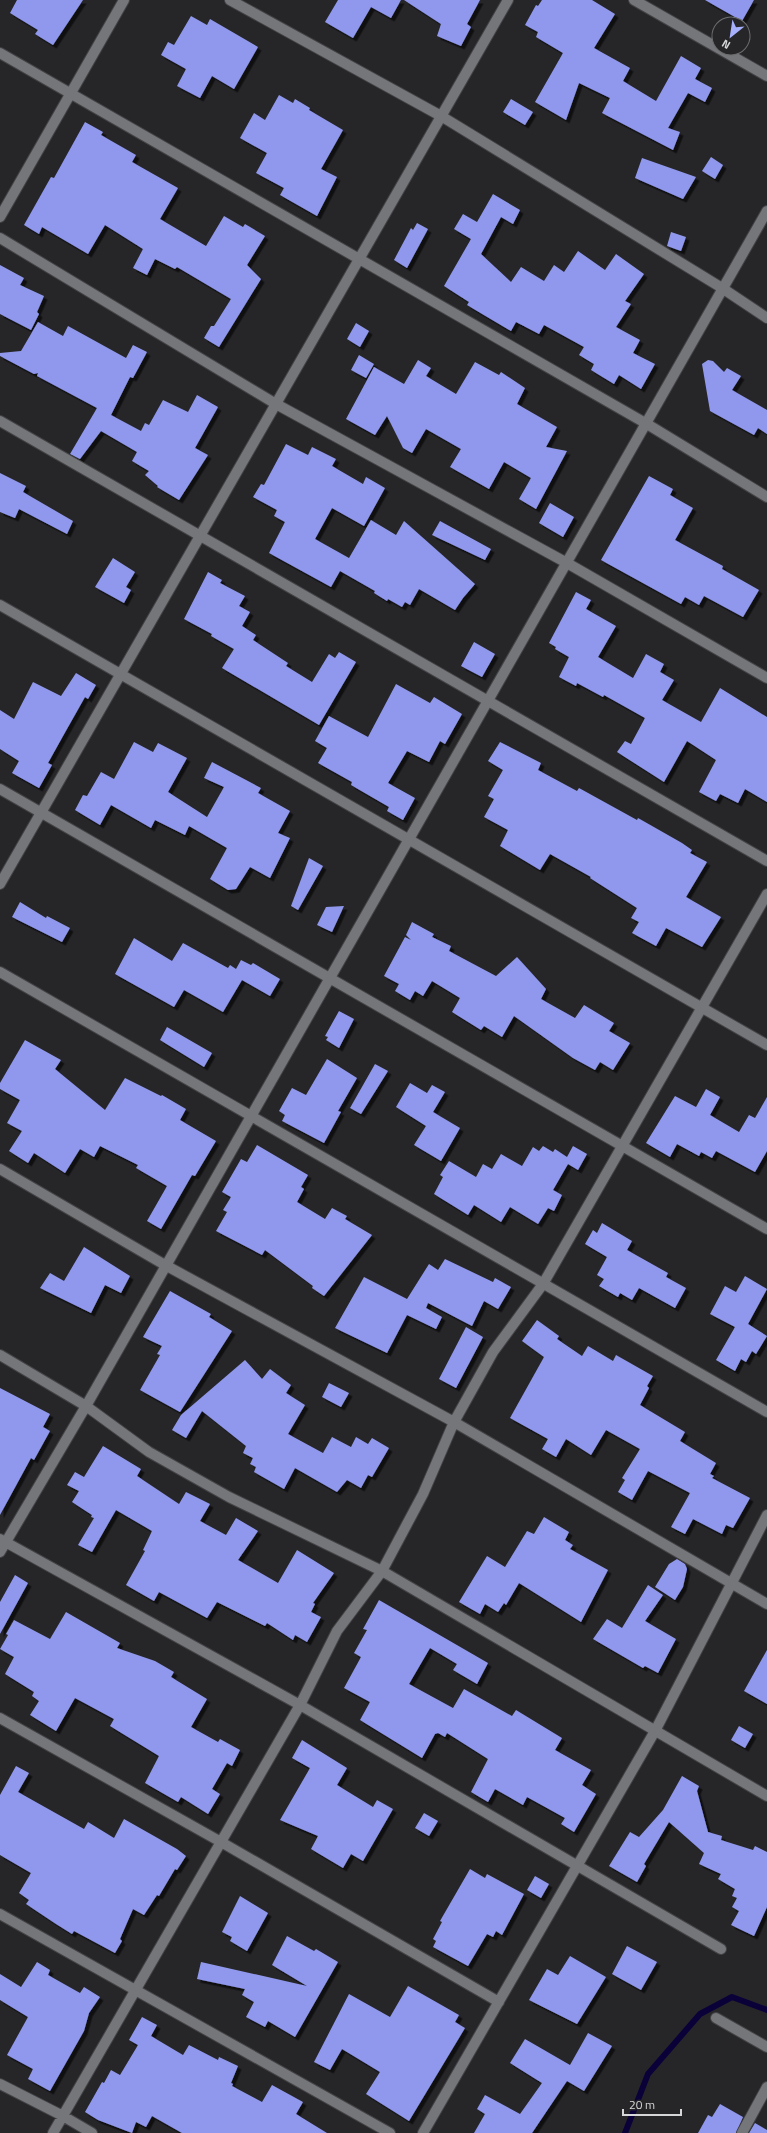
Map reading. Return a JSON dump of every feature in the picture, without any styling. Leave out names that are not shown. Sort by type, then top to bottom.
[{"type":"street","points":[[0,217],[124,0]]},
{"type":"street","points":[[230,0],[441,116],[722,288],[767,318]]},
{"type":"street","points":[[0,884],[508,0]]},
{"type":"street","points":[[634,0],[767,76]]},
{"type":"street","points":[[0,53],[647,424],[767,497]]},
{"type":"street","points":[[0,1552],[3,1540],[86,1406],[250,1115],[647,424],[722,288],[767,211]]},
{"type":"street","points":[[0,238],[276,404],[567,563],[767,678]]},
{"type":"street","points":[[0,421],[199,537],[767,861]]},
{"type":"street","points":[[0,605],[767,1045]]},
{"type":"street","points":[[0,789],[767,1229]]},
{"type":"street","points":[[53,2133],[300,1705],[337,1631],[382,1571],[423,1494],[454,1422],[493,1352],[543,1284],[700,1006],[767,894]]},
{"type":"street","points":[[0,972],[767,1412]]},
{"type":"street","points":[[0,1169],[165,1265],[454,1422],[767,1604]]},
{"type":"street","points":[[0,1355],[86,1406],[156,1456],[229,1497],[382,1571],[767,1796]]},
{"type":"street","points":[[423,2133],[655,1731],[767,1515]]},
{"type":"street","points":[[3,1540],[300,1705],[721,1949]]},
{"type":"street","points":[[0,1718],[221,1842],[499,2002]]},
{"type":"street","points":[[0,1914],[390,2133]]},
{"type":"street","points":[[716,2018],[767,2047]]},
{"type":"street","points":[[0,2084],[63,2116],[92,2133]]},
{"type":"street","points":[[742,2133],[767,2087]]},
{"type":"building","points":[[17,0],[83,0],[53,45],[35,34],[38,30],[10,13]]},
{"type":"building","points":[[338,0],[401,0],[391,18],[371,7],[353,38],[325,22]]},
{"type":"building","points":[[404,0],[480,0],[467,24],[471,27],[461,46],[437,36],[441,24]]},
{"type":"building","points":[[542,0],[592,0],[615,14],[594,48],[630,68],[623,81],[656,101],[681,56],[701,68],[695,79],[712,88],[705,102],[688,93],[668,128],[680,132],[673,150],[602,113],[610,98],[579,83],[566,120],[535,102],[563,53],[536,37],[538,32],[525,25],[536,5],[538,6]]},
{"type":"building","points":[[705,0],[754,0],[745,16],[733,16]]},
{"type":"building","points":[[191,16],[207,25],[210,19],[258,47],[234,89],[212,76],[200,98],[177,86],[186,69],[161,55],[168,42],[174,45]]},
{"type":"building","points":[[279,95],[293,103],[295,99],[310,108],[309,110],[343,130],[321,169],[337,177],[317,216],[280,195],[284,188],[256,173],[267,153],[240,138],[254,113],[265,120]]},
{"type":"building","points":[[511,99],[533,112],[525,125],[503,112]]},
{"type":"building","points":[[85,122],[103,132],[101,135],[136,155],[132,162],[178,188],[160,219],[206,246],[224,216],[243,227],[245,224],[265,236],[247,265],[261,279],[219,347],[204,338],[211,326],[214,326],[231,299],[177,267],[175,269],[155,259],[147,275],[133,268],[143,249],[105,225],[88,254],[42,227],[39,234],[24,225],[51,177],[54,178]]},
{"type":"building","points":[[711,157],[723,165],[715,179],[702,171]]},
{"type":"building","points":[[642,158],[696,177],[683,199],[635,178]]},
{"type":"building","points":[[493,194],[520,210],[513,224],[501,217],[481,254],[511,282],[521,267],[544,281],[554,265],[564,272],[578,251],[605,270],[616,254],[644,274],[625,301],[631,304],[616,327],[640,340],[633,353],[655,364],[641,389],[619,375],[614,384],[591,370],[594,364],[579,355],[584,347],[544,325],[539,334],[516,322],[511,331],[467,305],[469,302],[444,286],[471,239],[454,229],[463,214],[477,222]]},
{"type":"building","points":[[417,223],[428,229],[407,268],[394,260],[411,228],[413,230]]},
{"type":"building","points":[[671,232],[686,237],[681,251],[667,246]]},
{"type":"building","points":[[0,265],[24,278],[20,285],[44,296],[37,312],[39,314],[31,330],[0,314]]},
{"type":"building","points":[[38,322],[63,336],[68,326],[126,358],[133,345],[147,352],[133,378],[130,377],[111,415],[141,431],[145,423],[149,425],[163,400],[188,412],[197,395],[218,407],[195,448],[208,455],[179,500],[157,487],[158,486],[145,475],[149,471],[132,461],[137,452],[101,431],[80,459],[70,454],[97,408],[37,376],[38,373],[34,374],[0,356],[0,353],[21,351]]},
{"type":"building","points":[[356,323],[369,331],[360,347],[347,339]]},
{"type":"building","points":[[359,355],[374,364],[366,378],[351,370]]},
{"type":"building","points":[[418,360],[431,368],[426,376],[456,394],[475,362],[499,375],[501,372],[525,388],[517,404],[557,427],[546,447],[567,451],[536,509],[519,499],[531,478],[504,462],[489,489],[450,467],[461,449],[426,429],[412,453],[403,448],[387,416],[375,435],[346,419],[374,367],[404,384]]},
{"type":"building","points":[[708,360],[713,361],[724,372],[727,368],[741,376],[732,390],[767,410],[767,434],[758,428],[754,435],[710,411],[702,364]]},
{"type":"building","points":[[286,444],[308,455],[312,447],[336,459],[332,466],[363,484],[366,477],[385,488],[364,526],[332,508],[315,539],[349,558],[371,520],[396,535],[404,521],[475,584],[455,610],[419,589],[410,605],[405,602],[402,607],[388,599],[387,601],[374,593],[375,591],[340,571],[331,587],[269,553],[285,522],[274,516],[277,510],[253,497],[261,484],[264,485]]},
{"type":"building","points":[[0,473],[26,486],[23,492],[73,521],[67,534],[19,509],[15,518],[0,512]]},
{"type":"building","points":[[649,476],[673,489],[670,495],[693,508],[675,540],[723,566],[722,569],[759,590],[743,617],[704,596],[699,605],[685,597],[681,604],[601,560]]},
{"type":"building","points":[[550,503],[574,517],[563,537],[539,523]]},
{"type":"building","points":[[440,521],[491,549],[485,560],[432,535]]},
{"type":"building","points":[[113,558],[135,572],[126,587],[131,590],[124,603],[95,587]]},
{"type":"building","points":[[208,572],[222,580],[220,583],[245,596],[239,606],[250,612],[242,626],[256,635],[253,640],[288,663],[286,666],[312,682],[329,654],[335,658],[339,652],[356,662],[319,725],[222,668],[234,649],[211,636],[212,634],[184,619]]},
{"type":"building","points":[[576,592],[591,600],[586,609],[616,626],[598,657],[633,678],[646,654],[664,664],[660,672],[674,680],[662,700],[701,722],[720,688],[767,717],[767,802],[745,789],[738,803],[720,794],[716,801],[699,792],[716,760],[687,741],[664,782],[617,752],[625,741],[631,744],[645,718],[604,695],[603,697],[577,683],[576,686],[559,677],[569,657],[555,649],[556,647],[549,643]]},
{"type":"building","points":[[474,642],[495,654],[482,677],[461,666]]},
{"type":"building","points":[[76,673],[96,685],[88,699],[85,697],[48,763],[52,765],[39,788],[12,773],[19,761],[0,749],[0,710],[14,719],[33,682],[61,696]]},
{"type":"building","points":[[396,684],[430,703],[434,697],[462,714],[445,744],[440,741],[429,762],[407,751],[388,783],[415,798],[403,820],[387,811],[389,807],[351,785],[352,782],[318,763],[327,748],[315,741],[329,716],[368,737]]},
{"type":"building","points":[[134,742],[153,752],[158,743],[187,758],[168,792],[207,817],[224,787],[204,778],[212,762],[261,788],[258,793],[290,811],[278,833],[290,838],[270,878],[250,867],[236,889],[228,890],[210,879],[227,848],[189,826],[185,835],[155,820],[151,828],[111,805],[100,825],[75,810],[83,795],[87,796],[101,772],[114,779]]},
{"type":"building","points":[[500,742],[541,763],[538,770],[577,791],[579,788],[637,820],[638,818],[682,843],[692,850],[690,853],[707,862],[686,897],[721,917],[702,947],[666,928],[656,946],[632,933],[639,922],[631,918],[637,908],[590,878],[591,877],[550,854],[540,870],[500,846],[508,830],[484,817],[494,799],[488,796],[503,770],[488,761]]},
{"type":"building","points":[[309,858],[323,866],[298,910],[291,906]]},
{"type":"building","points":[[20,902],[46,918],[47,916],[70,928],[62,942],[12,917]]},
{"type":"building","points":[[344,906],[332,932],[317,925],[326,907]]},
{"type":"building","points":[[412,922],[434,934],[432,937],[451,946],[449,951],[496,976],[517,957],[546,989],[541,999],[575,1018],[584,1005],[614,1023],[609,1031],[630,1043],[613,1070],[600,1062],[595,1070],[573,1058],[514,1016],[502,1037],[484,1026],[481,1030],[452,1012],[460,998],[432,981],[423,996],[415,991],[410,1000],[395,991],[399,984],[384,976],[405,937],[411,940],[406,935]]},
{"type":"building","points":[[134,938],[172,961],[183,943],[228,968],[230,965],[236,969],[241,960],[251,965],[253,963],[280,979],[270,996],[242,980],[223,1012],[184,990],[174,1007],[115,974]]},
{"type":"building","points":[[339,1011],[354,1019],[339,1048],[326,1040],[328,1037],[325,1036]]},
{"type":"building","points":[[167,1027],[212,1053],[204,1067],[160,1040]]},
{"type":"building","points":[[25,1040],[61,1060],[55,1069],[105,1110],[125,1078],[161,1096],[162,1095],[186,1109],[180,1120],[216,1141],[195,1176],[192,1175],[161,1229],[147,1221],[167,1186],[136,1168],[138,1165],[100,1146],[94,1157],[80,1149],[65,1173],[34,1153],[28,1163],[9,1151],[22,1131],[7,1123],[20,1100],[0,1089],[0,1083]]},
{"type":"building","points":[[327,1059],[357,1078],[338,1111],[341,1112],[324,1143],[282,1121],[285,1115],[279,1111],[292,1088],[306,1095]]},
{"type":"building","points":[[375,1064],[388,1071],[361,1114],[350,1108]]},
{"type":"building","points":[[410,1083],[427,1093],[432,1085],[445,1092],[433,1112],[460,1128],[441,1161],[414,1145],[426,1126],[396,1107]]},
{"type":"building","points":[[706,1089],[720,1097],[710,1115],[739,1132],[749,1115],[755,1118],[767,1097],[767,1151],[755,1172],[716,1151],[712,1158],[701,1152],[699,1156],[677,1144],[670,1157],[646,1143],[675,1096],[696,1107]]},
{"type":"building","points":[[257,1145],[308,1175],[301,1187],[304,1189],[297,1202],[325,1219],[332,1208],[347,1216],[345,1219],[372,1235],[324,1296],[265,1250],[262,1255],[216,1231],[227,1212],[223,1210],[231,1197],[222,1192],[241,1159],[247,1162]]},
{"type":"building","points":[[543,1146],[553,1152],[555,1149],[567,1157],[573,1146],[587,1154],[578,1170],[568,1164],[553,1190],[562,1195],[554,1211],[548,1208],[538,1224],[510,1207],[501,1222],[474,1205],[468,1215],[434,1194],[443,1177],[440,1175],[449,1161],[476,1177],[483,1164],[492,1169],[501,1154],[522,1166],[533,1147],[539,1151]]},
{"type":"building","points":[[602,1223],[632,1241],[627,1250],[668,1273],[666,1277],[686,1288],[675,1308],[639,1288],[632,1300],[620,1293],[618,1297],[599,1286],[604,1279],[597,1275],[607,1257],[585,1244],[593,1230],[597,1233]]},
{"type":"building","points":[[84,1247],[130,1276],[121,1293],[105,1285],[91,1313],[40,1288],[50,1273],[64,1281]]},
{"type":"building","points":[[445,1259],[493,1282],[495,1278],[511,1287],[498,1309],[484,1301],[472,1326],[428,1303],[426,1308],[442,1317],[436,1329],[407,1315],[387,1353],[335,1328],[364,1277],[407,1299],[429,1264],[438,1270]]},
{"type":"building","points":[[745,1276],[767,1289],[748,1324],[767,1336],[756,1354],[752,1351],[746,1362],[741,1359],[735,1371],[716,1360],[735,1327],[710,1314],[725,1286],[736,1292]]},
{"type":"building","points":[[170,1291],[211,1314],[209,1317],[232,1331],[180,1412],[140,1390],[160,1355],[157,1354],[162,1346],[143,1337]]},
{"type":"building","points":[[537,1320],[559,1336],[557,1339],[582,1356],[588,1346],[613,1361],[616,1355],[653,1376],[647,1386],[649,1388],[640,1405],[685,1432],[680,1441],[716,1463],[710,1474],[714,1476],[712,1478],[750,1498],[733,1528],[726,1525],[722,1534],[693,1519],[685,1534],[671,1527],[690,1493],[648,1471],[632,1500],[618,1492],[625,1480],[622,1478],[640,1449],[606,1430],[591,1455],[566,1439],[556,1457],[542,1449],[548,1439],[510,1418],[544,1357],[522,1341]]},
{"type":"building","points":[[466,1327],[483,1337],[456,1388],[439,1379]]},
{"type":"building","points":[[245,1360],[262,1379],[270,1369],[291,1385],[286,1393],[305,1405],[288,1434],[323,1453],[332,1437],[351,1447],[356,1437],[368,1444],[372,1438],[389,1448],[372,1477],[368,1475],[361,1488],[347,1480],[337,1492],[295,1468],[284,1489],[254,1472],[256,1467],[250,1464],[253,1458],[243,1453],[246,1446],[202,1411],[186,1438],[172,1430],[181,1415]]},
{"type":"building","points":[[329,1383],[349,1393],[341,1407],[322,1397]]},
{"type":"building","points":[[0,1388],[50,1414],[43,1427],[50,1431],[34,1460],[31,1458],[0,1515]]},
{"type":"building","points":[[103,1446],[141,1469],[137,1476],[179,1504],[186,1492],[210,1504],[200,1521],[226,1535],[236,1518],[258,1531],[238,1560],[278,1583],[297,1550],[334,1573],[313,1603],[315,1604],[311,1612],[321,1617],[307,1642],[295,1635],[293,1640],[267,1623],[265,1626],[217,1602],[207,1618],[159,1592],[154,1601],[126,1585],[145,1551],[143,1550],[152,1531],[116,1510],[92,1552],[78,1545],[94,1518],[91,1517],[92,1515],[72,1502],[79,1491],[67,1485],[75,1472],[84,1477]]},
{"type":"building","points":[[544,1517],[569,1532],[565,1540],[573,1545],[570,1549],[608,1570],[581,1622],[519,1583],[506,1605],[504,1603],[498,1612],[485,1604],[480,1614],[459,1602],[487,1556],[505,1567],[527,1531],[534,1534]]},
{"type":"building","points":[[677,1559],[685,1564],[687,1569],[683,1587],[675,1600],[655,1587],[669,1564]]},
{"type":"building","points":[[15,1575],[28,1583],[0,1634],[0,1602]]},
{"type":"building","points":[[648,1585],[663,1595],[645,1621],[676,1639],[658,1673],[645,1666],[643,1668],[593,1639],[607,1619],[622,1628]]},
{"type":"building","points":[[379,1600],[488,1663],[477,1684],[453,1670],[457,1664],[430,1648],[409,1684],[453,1708],[464,1689],[512,1716],[516,1710],[562,1738],[555,1750],[591,1770],[582,1785],[596,1794],[574,1832],[561,1824],[565,1818],[527,1797],[523,1805],[495,1789],[488,1802],[471,1792],[488,1759],[447,1733],[445,1737],[438,1733],[435,1734],[422,1758],[360,1720],[370,1702],[344,1688],[361,1657],[354,1653],[367,1630],[363,1629]]},
{"type":"building","points":[[66,1612],[120,1643],[117,1648],[155,1661],[174,1672],[171,1677],[207,1699],[191,1727],[218,1742],[220,1739],[240,1750],[232,1766],[227,1763],[212,1789],[220,1794],[208,1814],[181,1797],[178,1802],[145,1783],[159,1756],[110,1726],[114,1719],[75,1698],[56,1731],[30,1715],[39,1701],[32,1696],[34,1692],[5,1674],[14,1657],[0,1649],[14,1620],[50,1639]]},
{"type":"building","points":[[767,1650],[767,1704],[744,1691]]},
{"type":"building","points":[[739,1726],[753,1734],[745,1748],[731,1740]]},
{"type":"building","points":[[302,1740],[347,1768],[337,1785],[373,1807],[377,1800],[393,1809],[363,1861],[351,1854],[343,1868],[311,1849],[318,1836],[280,1820],[310,1768],[292,1758]]},
{"type":"building","points":[[16,1766],[29,1773],[18,1792],[84,1829],[88,1822],[114,1838],[124,1819],[177,1849],[186,1856],[177,1870],[175,1869],[159,1896],[157,1895],[144,1915],[133,1909],[120,1939],[122,1941],[115,1953],[74,1931],[72,1934],[56,1924],[26,1904],[29,1900],[19,1893],[31,1873],[0,1855],[0,1795]]},
{"type":"building","points":[[682,1776],[699,1786],[697,1791],[708,1832],[722,1836],[721,1840],[753,1850],[755,1846],[767,1852],[767,1907],[754,1936],[731,1925],[739,1911],[732,1907],[737,1898],[732,1896],[735,1889],[718,1879],[721,1874],[699,1864],[704,1853],[669,1822],[644,1864],[646,1866],[637,1882],[609,1866],[630,1832],[639,1837],[663,1810]]},
{"type":"building","points":[[424,1813],[438,1821],[429,1836],[415,1828]]},
{"type":"building","points":[[470,1869],[485,1878],[487,1874],[524,1894],[502,1935],[496,1931],[493,1937],[487,1934],[468,1966],[433,1947],[436,1941],[433,1939],[442,1922],[440,1921]]},
{"type":"building","points":[[535,1876],[549,1884],[541,1898],[527,1890]]},
{"type":"building","points":[[240,1896],[268,1913],[247,1951],[230,1941],[232,1937],[222,1932]]},
{"type":"building","points":[[287,1936],[314,1951],[316,1949],[338,1962],[295,2037],[268,2021],[265,2027],[246,2017],[254,2002],[242,1995],[245,1989],[197,1979],[201,1962],[307,1986],[272,1965]]},
{"type":"building","points":[[627,1946],[657,1962],[641,1990],[612,1974]]},
{"type":"building","points":[[570,1956],[606,1977],[577,2024],[529,2000],[547,1969],[558,1975]]},
{"type":"building","points":[[37,1962],[50,1970],[48,1975],[80,1993],[84,1987],[100,1997],[89,2013],[84,2031],[50,2091],[28,2079],[33,2069],[7,2055],[28,2017],[0,2000],[0,1974],[21,1987]]},
{"type":"building","points":[[408,1986],[459,2015],[455,2022],[465,2028],[409,2121],[366,2094],[380,2072],[342,2049],[330,2070],[314,2062],[349,1994],[390,2017]]},
{"type":"building","points":[[142,2017],[157,2025],[151,2036],[183,2055],[189,2045],[218,2060],[219,2057],[238,2066],[231,2083],[233,2084],[232,2086],[262,2102],[272,2085],[303,2102],[296,2114],[327,2133],[182,2133],[152,2116],[146,2127],[136,2122],[132,2133],[98,2120],[85,2112],[102,2082],[104,2083],[111,2070],[120,2075],[138,2045],[129,2040]]},
{"type":"building","points":[[588,2033],[612,2046],[584,2091],[567,2081],[532,2133],[474,2133],[485,2114],[477,2109],[485,2095],[520,2114],[542,2083],[510,2063],[525,2039],[570,2065]]},
{"type":"building","points":[[720,2104],[743,2117],[736,2133],[698,2133],[708,2115],[712,2117]]},
{"type":"building","points":[[755,2123],[767,2130],[767,2133],[749,2133]]},
{"type":"waterway","points":[[625,2133],[648,2074],[700,2014],[732,1997],[767,2010]]}]
